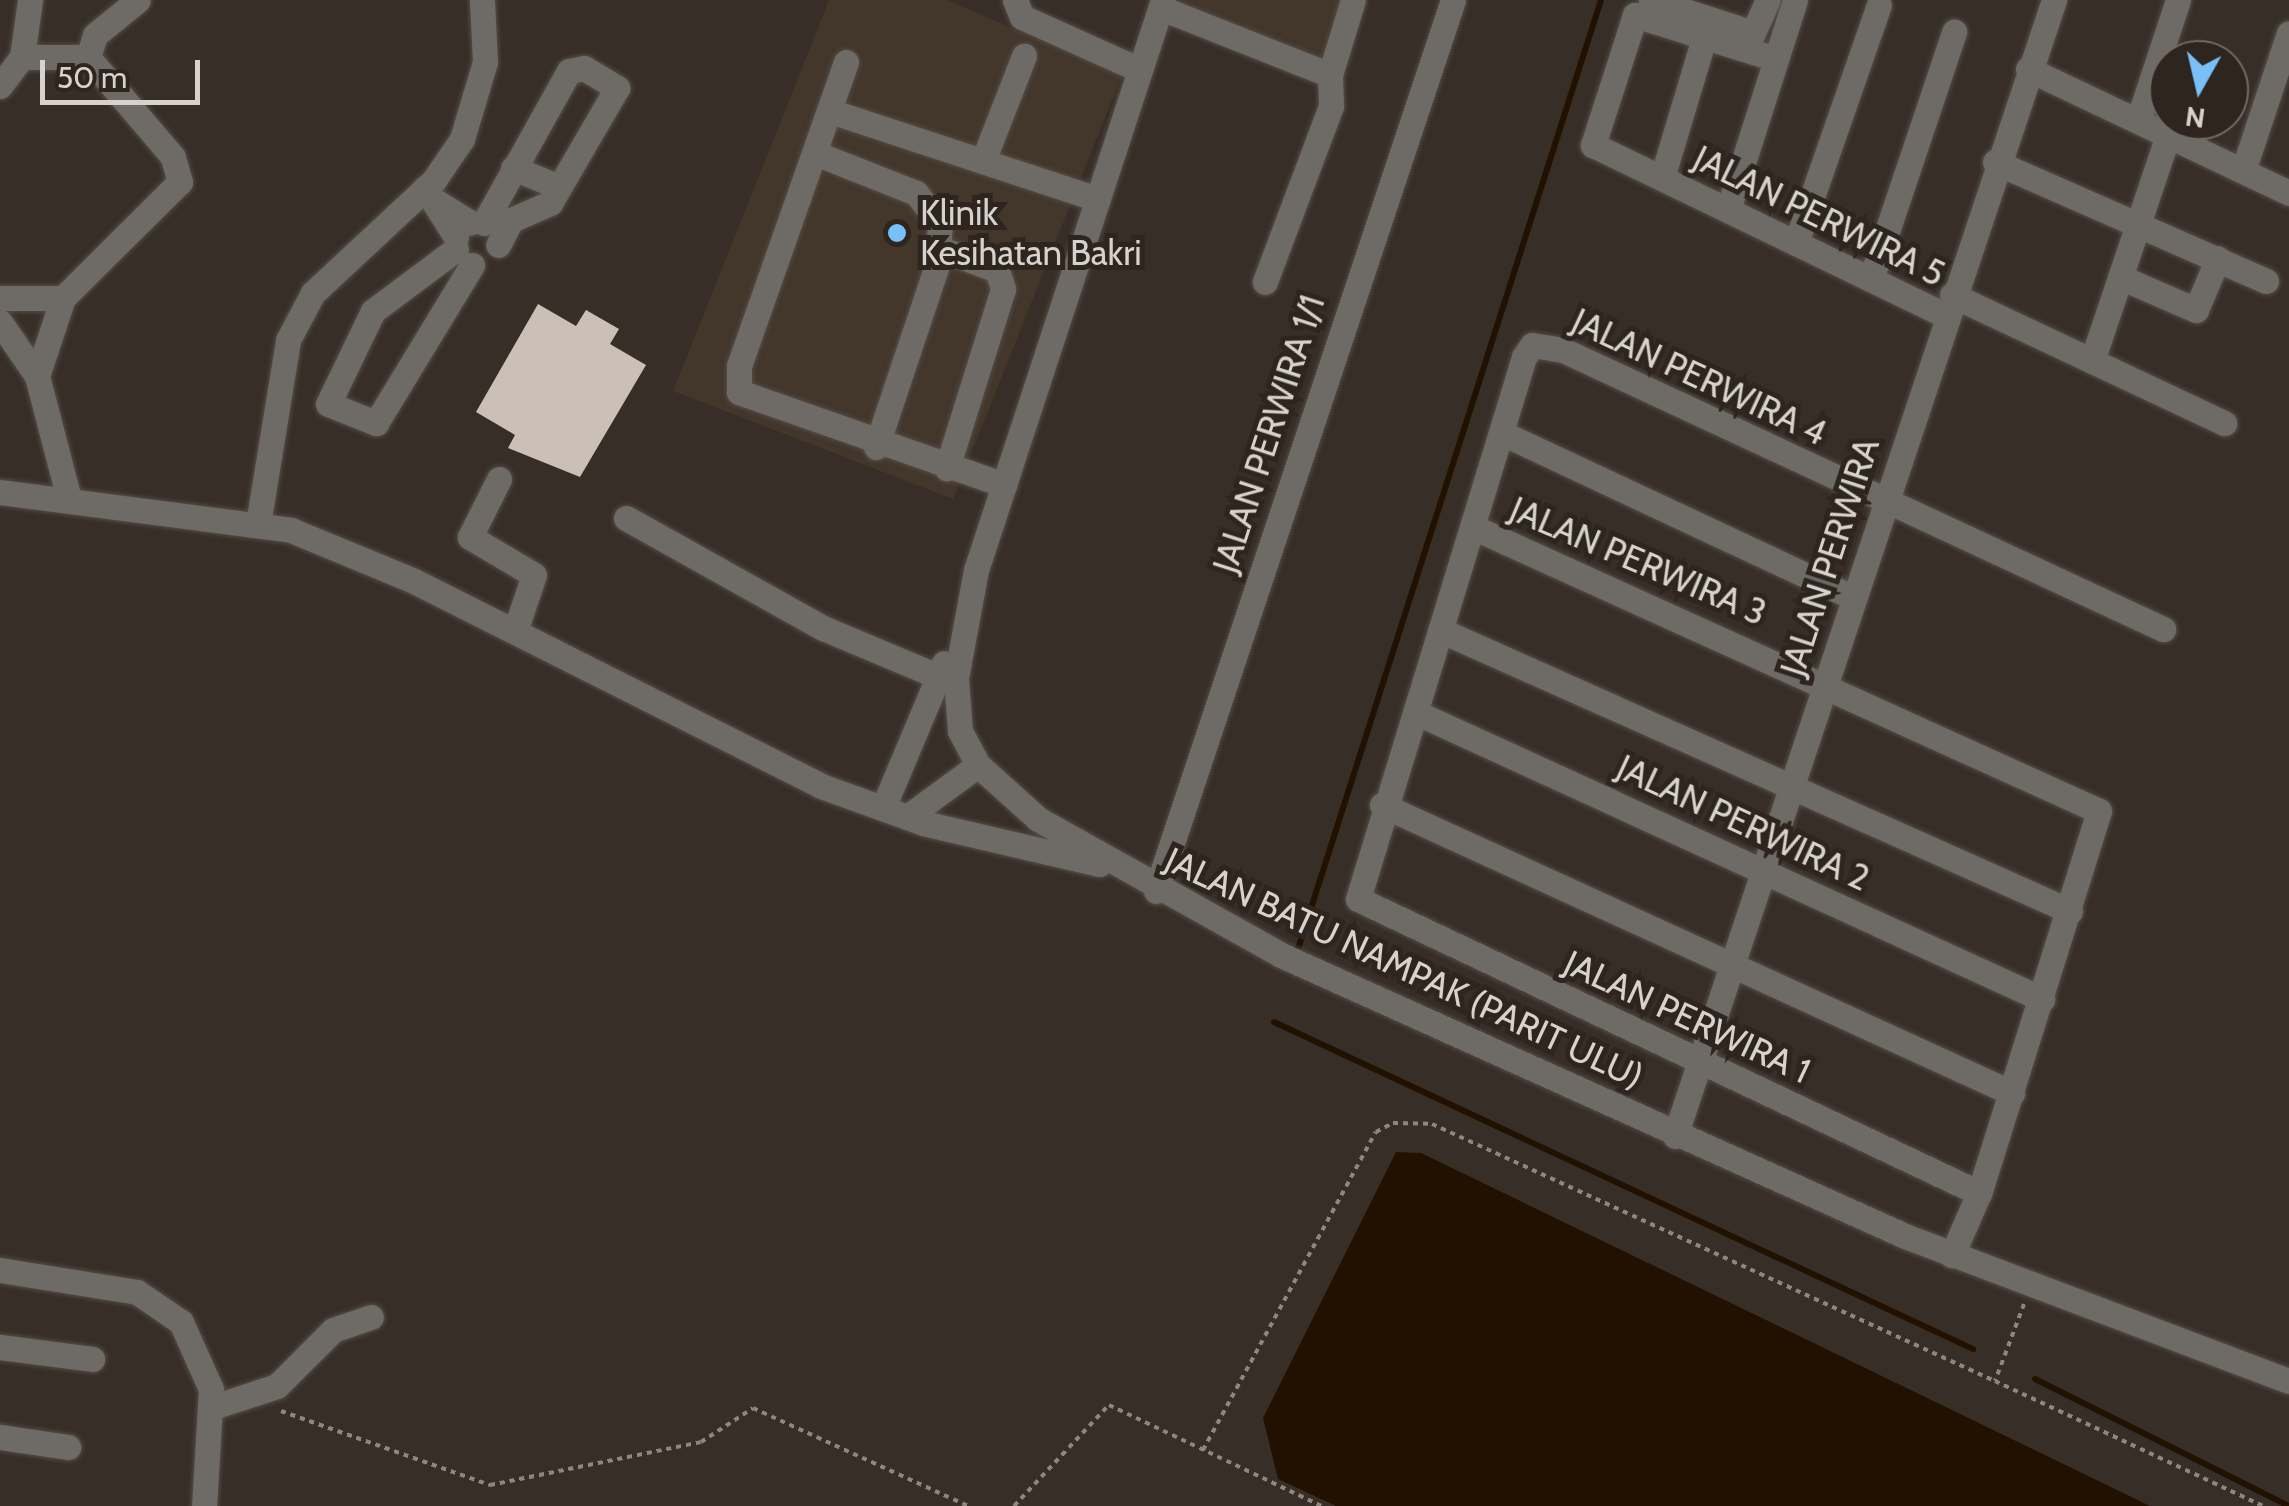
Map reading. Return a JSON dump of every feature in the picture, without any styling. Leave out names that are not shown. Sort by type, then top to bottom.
[{"type":"street","points":[[0,87],[22,56],[30,0]]},
{"type":"street","points":[[88,58],[95,36],[138,0]]},
{"type":"street","points":[[258,524],[279,374],[298,316],[431,195],[462,139],[478,98],[482,0]]},
{"type":"street","points":[[1016,0],[1022,18],[1140,70]]},
{"type":"street","points":[[1266,282],[1331,106],[1330,75],[1352,0]]},
{"type":"street","name":"JALAN PERWIRA 1/1","points":[[1156,892],[1453,0]]},
{"type":"street","points":[[1651,0],[1706,30],[1776,59]]},
{"type":"street","points":[[1706,30],[1753,33],[1768,0]]},
{"type":"street","points":[[1728,210],[1795,0]]},
{"type":"street","name":"JALAN PERWIRA","points":[[1675,1136],[1888,503],[1995,162],[2054,0]]},
{"type":"street","points":[[2138,120],[2178,0]]},
{"type":"street","points":[[1162,4],[1330,75]]},
{"type":"street","name":"JALAN BATU NAMPAK (PARIT ULU)","points":[[1162,4],[1004,485],[962,633],[958,721],[978,765],[1010,799],[1156,892],[1675,1136],[1952,1254],[2289,1381]]},
{"type":"street","points":[[1796,243],[1879,5]]},
{"type":"street","name":"JALAN PERWIRA 5","points":[[1706,30],[1635,15],[1592,140],[1871,279],[2092,361],[2224,424]]},
{"type":"street","points":[[1662,178],[1706,30]]},
{"type":"street","points":[[1871,279],[1954,32]]},
{"type":"street","points":[[2242,170],[2289,33]]},
{"type":"street","points":[[22,56],[88,58],[172,157],[180,182],[63,298],[37,376]]},
{"type":"street","points":[[984,162],[1024,56]]},
{"type":"street","points":[[846,62],[736,379],[760,406],[876,447],[1004,485]]},
{"type":"street","points":[[431,195],[468,239],[490,260],[511,220],[550,202],[618,98],[584,68],[569,71],[468,239],[443,310],[376,423],[328,404],[368,317],[468,239]]},
{"type":"street","points":[[2028,68],[2149,126]]},
{"type":"street","points":[[830,111],[1098,199]]},
{"type":"street","points":[[2092,361],[2166,140]]},
{"type":"street","points":[[2179,140],[2289,193]]},
{"type":"street","points":[[814,153],[927,200],[941,248],[876,447]]},
{"type":"street","points":[[1995,162],[2139,221],[2266,281]]},
{"type":"street","points":[[513,168],[559,187]]},
{"type":"street","points":[[941,248],[997,270],[1003,289],[948,468]]},
{"type":"street","points":[[2120,277],[2196,310],[2218,258]]},
{"type":"street","points":[[409,284],[443,310]]},
{"type":"street","points":[[0,298],[63,298]]},
{"type":"street","points":[[0,322],[37,376],[69,500]]},
{"type":"street","name":"JALAN PERWIRA 4","points":[[1502,433],[1532,345],[1563,350],[2162,630]]},
{"type":"street","points":[[1854,598],[1502,433],[1382,805],[1734,960],[2012,1093]]},
{"type":"street","points":[[499,479],[470,537],[534,575],[515,631]]},
{"type":"street","points":[[0,492],[258,524],[328,542],[515,631],[821,786],[895,813],[1114,866]]},
{"type":"street","points":[[626,518],[789,610],[937,676]]},
{"type":"street","name":"JALAN PERWIRA 3","points":[[1474,528],[1827,681],[2099,810],[2070,911]]},
{"type":"street","points":[[1440,630],[2070,911],[1980,1194],[1952,1254]]},
{"type":"street","points":[[895,813],[937,676],[962,633]]},
{"type":"street","name":"JALAN PERWIRA 2","points":[[1415,712],[2042,999]]},
{"type":"street","points":[[895,813],[978,765]]},
{"type":"street","name":"JALAN PERWIRA 1","points":[[1382,805],[1358,878],[1364,907],[1980,1194]]},
{"type":"street","points":[[0,1270],[156,1301],[200,1352],[213,1407],[204,1506]]},
{"type":"street","points":[[213,1407],[277,1386],[332,1330],[371,1317]]},
{"type":"street","points":[[0,1347],[92,1359]]},
{"type":"street","points":[[0,1437],[68,1447]]},
{"type":"path","points":[[1202,1450],[1376,1132],[1393,1123],[1432,1124],[2264,1506]]},
{"type":"path","points":[[1996,1381],[2030,1285]]},
{"type":"path","points":[[1014,1506],[1103,1405],[1322,1506]]},
{"type":"path","points":[[276,1410],[490,1486],[702,1442],[753,1408],[968,1506]]},
{"type":"shaded area","name":"Klinik Kesihatan Bakri","points":[[829,0],[947,0],[1122,75],[953,499],[673,391]]},
{"type":"shaded area","points":[[1177,0],[1358,0],[1336,73],[1171,21]]},
{"type":"shaded area","points":[[1396,1152],[1421,1153],[2150,1506],[1336,1506],[1278,1479],[1263,1418]]},
{"type":"building","points":[[538,304],[576,326],[586,310],[619,329],[610,344],[646,365],[580,477],[508,448],[515,435],[476,412]]},
{"type":"waterway","points":[[1298,949],[1601,0]]},
{"type":"waterway","points":[[1274,1022],[1973,1349]]},
{"type":"waterway","points":[[2035,1379],[2289,1506]]},
{"type":"place","name":"Klinik Kesihatan Bakri","points":[[897,233]]}]
